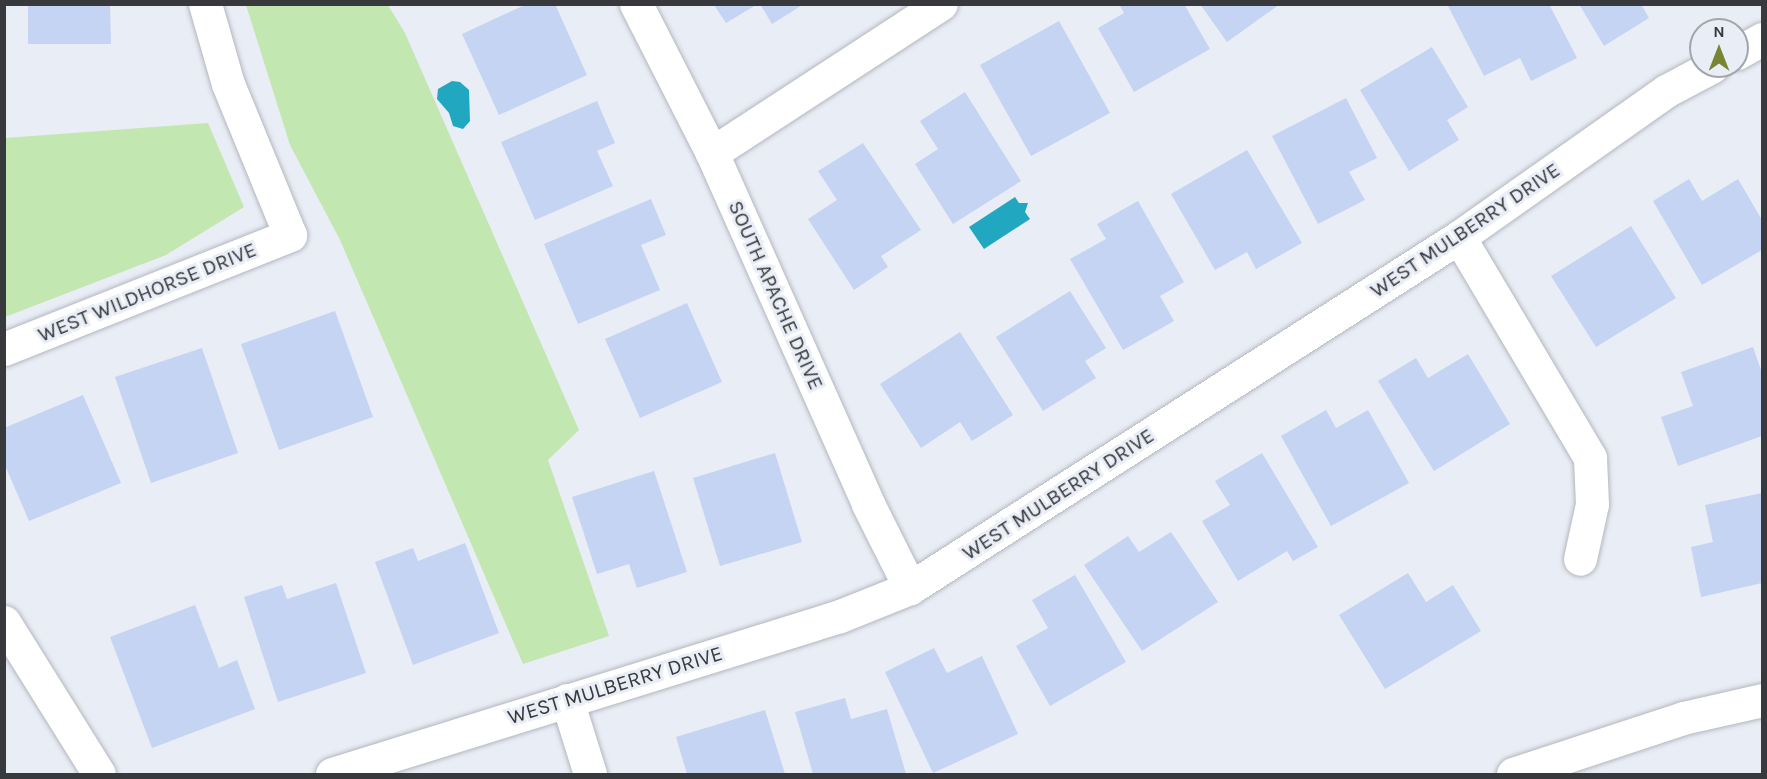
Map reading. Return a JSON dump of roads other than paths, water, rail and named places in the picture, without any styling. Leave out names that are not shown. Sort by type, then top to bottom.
[{"type":"street","name":"WEST WILDHORSE DRIVE","points":[[4,349],[291,236],[228,84],[205,4]]},
{"type":"street","name":"SOUTH APACHE DRIVE","points":[[636,4],[712,153],[868,504],[910,588]]},
{"type":"street","points":[[712,153],[941,4]]},
{"type":"street","name":"WEST MULBERRY DRIVE","points":[[332,774],[840,616],[910,588],[1459,237],[1666,91],[1690,78]]},
{"type":"street","points":[[1459,237],[1590,458],[1592,504],[1580,559]]},
{"type":"street","points":[[4,622],[99,774]]},
{"type":"street","points":[[567,700],[590,774]]},
{"type":"street","points":[[1513,774],[1683,718],[1762,700]]},
{"type":"water","points":[[452,81],[460,82],[469,90],[470,121],[463,129],[453,126],[449,113],[437,99],[438,89]]},
{"type":"water","points":[[1015,197],[1019,203],[1028,203],[1025,212],[1030,219],[984,249],[969,227]]}]
